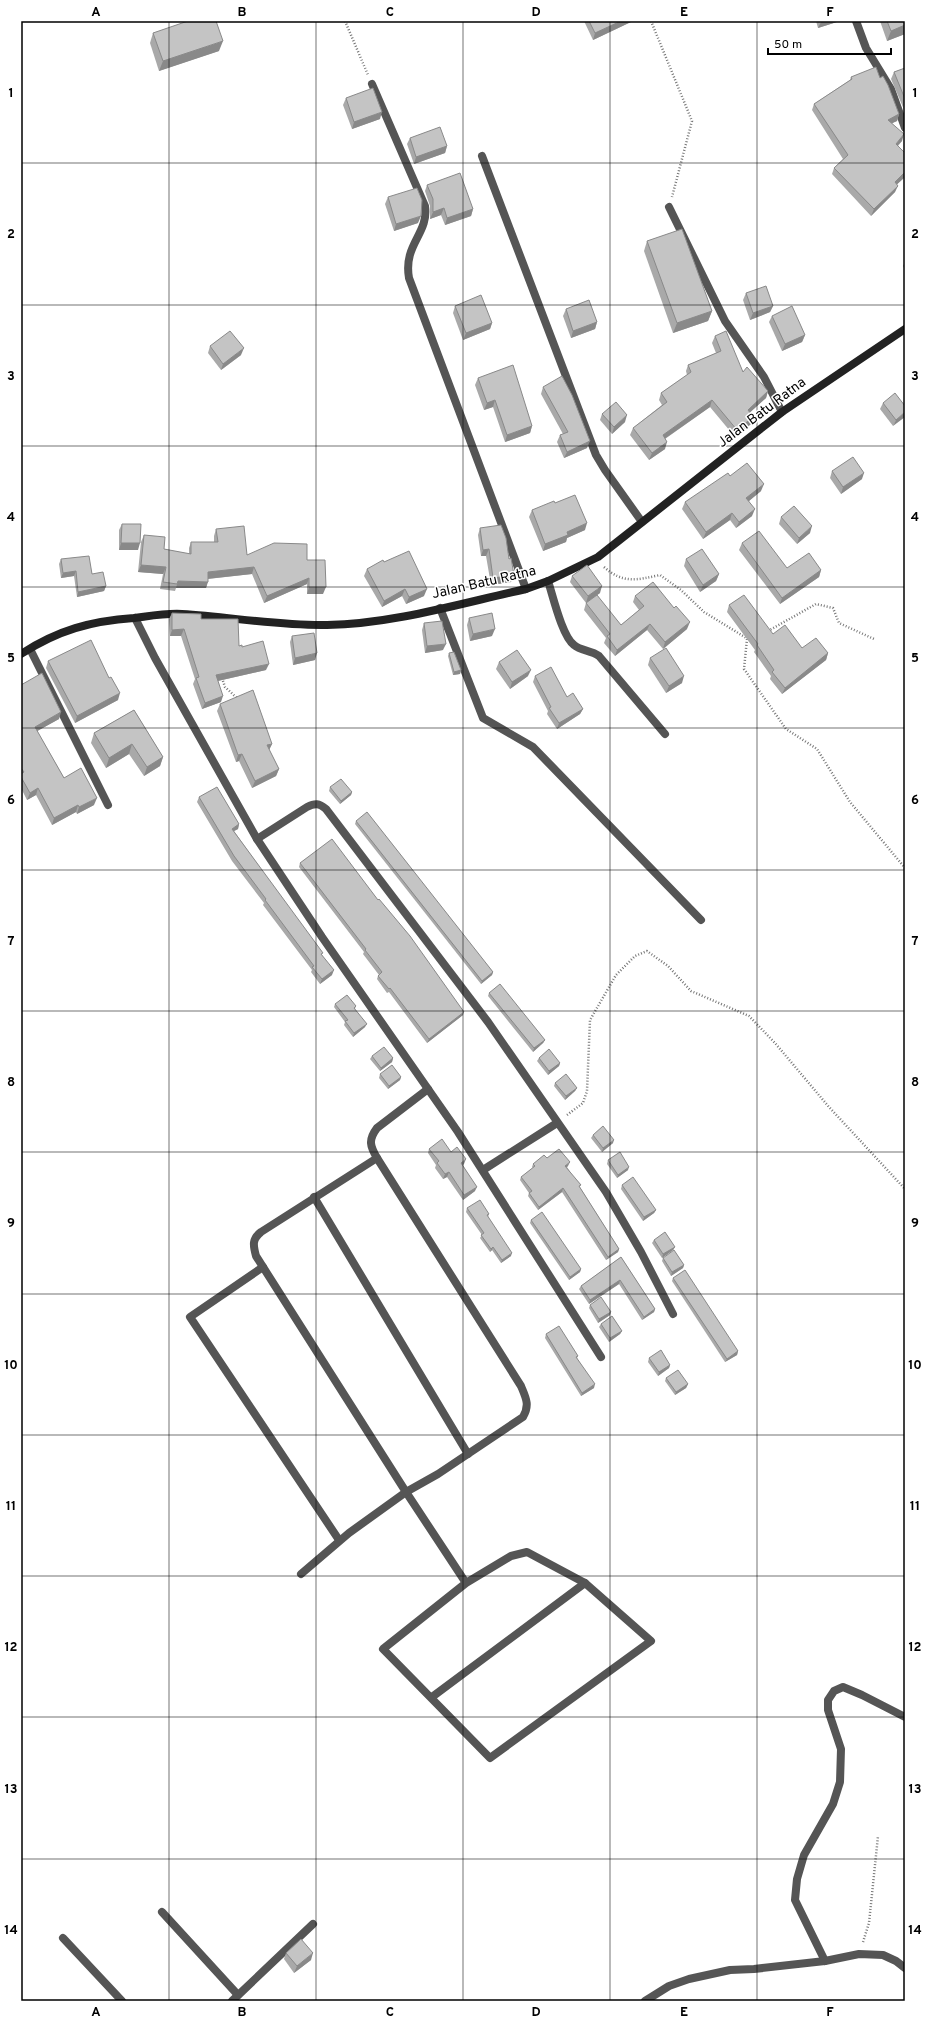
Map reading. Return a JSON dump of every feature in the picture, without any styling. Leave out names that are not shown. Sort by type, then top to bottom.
[{"type":"street","points":[[856,21],[866,48],[891,89],[905,128]]},
{"type":"street","points":[[372,84],[425,206],[425,220],[408,257],[409,278],[526,589]]},
{"type":"street","points":[[482,156],[596,455],[642,522]]},
{"type":"street","points":[[669,207],[726,321],[764,377],[782,412]]},
{"type":"street","name":"Jalan Batu Ratna","points":[[21,654],[66,631],[95,622],[181,614],[294,624],[328,625],[382,620],[526,589],[548,581],[598,557],[782,412],[905,329]]},
{"type":"street","points":[[548,581],[566,634],[572,644],[590,651],[603,660],[665,734]]},
{"type":"street","points":[[440,608],[483,718],[533,747],[701,920]]},
{"type":"street","points":[[135,618],[155,658],[257,839],[483,1170],[600,1357]]},
{"type":"street","points":[[30,649],[108,805]]},
{"type":"street","points":[[257,839],[307,807],[314,804],[320,804],[326,809],[488,1022],[606,1192],[641,1252],[674,1314]]},
{"type":"street","points":[[301,1574],[339,1540],[406,1492],[438,1474],[523,1417],[528,1409],[527,1399],[521,1386],[377,1158],[370,1144],[372,1135],[385,1122],[428,1089]]},
{"type":"street","points":[[483,1170],[557,1123]]},
{"type":"street","points":[[377,1158],[314,1197],[255,1237],[253,1244],[256,1256],[406,1492],[466,1583]]},
{"type":"street","points":[[314,1197],[468,1454]]},
{"type":"street","points":[[263,1267],[190,1317],[339,1540]]},
{"type":"street","points":[[527,1552],[585,1583],[651,1641],[490,1758],[432,1697],[383,1649],[466,1583],[511,1556],[527,1552]]},
{"type":"street","points":[[432,1697],[585,1583]]},
{"type":"street","points":[[825,1961],[795,1900],[797,1879],[804,1855],[833,1804],[840,1782],[840,1749],[828,1710],[828,1700],[834,1691],[843,1687],[905,1717]]},
{"type":"street","points":[[162,1912],[235,1998],[313,1924]]},
{"type":"street","points":[[63,1938],[122,2001]]},
{"type":"street","points":[[645,2001],[669,1986],[689,1979],[730,1970],[754,1969],[825,1961],[869,1953],[883,1955],[896,1961],[905,1968]]},
{"type":"path","points":[[345,21],[372,84]]},
{"type":"path","points":[[652,21],[692,121],[669,207]]},
{"type":"path","points":[[598,557],[602,566],[612,575],[634,581],[660,575],[681,590],[704,612],[747,639]]},
{"type":"path","points":[[765,632],[816,604],[833,608],[839,623],[874,639]]},
{"type":"path","points":[[747,639],[753,637]]},
{"type":"path","points":[[747,639],[744,670],[786,729],[817,749],[850,802],[905,868]]},
{"type":"path","points":[[220,673],[225,687],[242,703]]},
{"type":"path","points":[[557,1123],[583,1103],[587,1091],[590,1020],[616,975],[635,956],[647,951],[668,966],[691,991],[749,1016],[775,1042],[829,1107],[905,1190]]},
{"type":"path","points":[[859,1954],[869,1923],[878,1836]]},
{"type":"building","points":[[188,21],[216,21],[223,41],[163,61],[153,33]]},
{"type":"building","points":[[589,21],[621,21],[595,33]]},
{"type":"building","points":[[887,21],[905,21],[905,25],[891,31]]},
{"type":"building","points":[[876,67],[880,78],[883,76],[888,85],[899,114],[888,120],[904,134],[896,144],[905,153],[905,172],[895,182],[898,186],[874,209],[834,168],[848,155],[814,104],[852,79],[851,77]]},
{"type":"building","points":[[905,68],[905,99],[894,72]]},
{"type":"building","points":[[373,88],[382,112],[354,122],[346,98]]},
{"type":"building","points":[[440,127],[447,146],[416,157],[410,138]]},
{"type":"building","points":[[460,173],[473,209],[447,218],[444,208],[433,212],[433,199],[427,185]]},
{"type":"building","points":[[417,188],[422,200],[421,216],[396,224],[388,197]]},
{"type":"building","points":[[682,229],[712,311],[677,323],[647,241]]},
{"type":"building","points":[[766,286],[773,306],[753,313],[746,293]]},
{"type":"building","points":[[481,295],[492,323],[466,333],[455,306]]},
{"type":"building","points":[[589,300],[597,322],[573,331],[566,309]]},
{"type":"building","points":[[792,306],[805,335],[785,344],[772,316]]},
{"type":"building","points":[[230,331],[244,348],[223,364],[210,346]]},
{"type":"building","points":[[726,331],[743,372],[747,367],[768,391],[748,410],[753,417],[737,430],[712,400],[663,435],[667,442],[652,453],[633,428],[667,402],[661,393],[691,372],[688,365],[721,351],[715,336]]},
{"type":"building","points":[[513,365],[532,426],[507,435],[495,400],[487,403],[478,378]]},
{"type":"building","points":[[562,376],[572,395],[590,441],[567,452],[560,435],[568,432],[543,387]]},
{"type":"building","points":[[895,393],[905,406],[905,412],[896,420],[883,403]]},
{"type":"building","points":[[616,402],[627,415],[614,427],[602,414]]},
{"type":"building","points":[[853,457],[864,473],[843,487],[832,471]]},
{"type":"building","points":[[747,463],[764,484],[746,498],[755,509],[739,522],[732,513],[706,532],[685,502],[728,473],[730,476]]},
{"type":"building","points":[[575,495],[587,523],[567,532],[568,535],[545,544],[532,510],[554,501],[555,503]]},
{"type":"building","points":[[794,506],[812,526],[799,538],[781,517]]},
{"type":"building","points":[[122,524],[141,524],[140,543],[121,543]]},
{"type":"building","points":[[501,525],[506,538],[509,559],[511,558],[514,575],[493,578],[489,549],[483,550],[480,528]]},
{"type":"building","points":[[244,526],[247,555],[274,543],[307,544],[307,560],[325,560],[326,587],[309,587],[309,578],[267,596],[254,567],[208,572],[208,582],[178,581],[177,584],[163,582],[166,567],[141,565],[144,535],[165,537],[164,549],[191,554],[191,542],[218,542],[216,529]]},
{"type":"building","points":[[759,531],[787,568],[809,553],[821,570],[782,598],[742,543]]},
{"type":"building","points":[[702,549],[719,574],[703,585],[686,559]]},
{"type":"building","points":[[409,551],[427,589],[409,597],[405,589],[384,601],[367,569],[383,560],[384,562]]},
{"type":"building","points":[[89,556],[92,574],[103,572],[106,586],[78,592],[76,571],[63,573],[61,559]]},
{"type":"building","points":[[587,565],[602,586],[588,596],[572,576]]},
{"type":"building","points":[[653,582],[674,608],[676,606],[690,622],[665,642],[650,624],[617,650],[607,636],[610,634],[586,603],[597,595],[621,625],[644,606],[635,596]]},
{"type":"building","points":[[744,595],[773,634],[785,625],[802,648],[816,638],[828,653],[785,688],[772,672],[774,670],[757,645],[758,644],[729,605]]},
{"type":"building","points":[[172,613],[201,614],[201,619],[238,619],[239,646],[242,645],[242,647],[263,641],[269,664],[216,675],[223,696],[205,703],[196,678],[199,677],[184,629],[172,630]]},
{"type":"building","points":[[492,613],[495,629],[473,634],[469,618]]},
{"type":"building","points":[[442,621],[446,644],[427,646],[424,623]]},
{"type":"building","points":[[314,633],[317,653],[295,658],[292,636]]},
{"type":"building","points":[[91,640],[109,678],[111,677],[120,693],[77,716],[48,661]]},
{"type":"building","points":[[666,648],[684,676],[669,686],[650,658]]},
{"type":"building","points":[[517,650],[531,670],[512,682],[499,662]]},
{"type":"building","points":[[454,652],[461,670],[454,672],[449,653]]},
{"type":"building","points":[[551,667],[567,697],[573,693],[583,709],[559,723],[549,708],[551,707],[535,676]]},
{"type":"building","points":[[42,673],[61,712],[35,727],[64,778],[81,768],[97,798],[79,807],[78,805],[54,818],[38,788],[30,793],[21,777],[21,774],[24,772],[21,768],[21,685]]},
{"type":"building","points":[[253,690],[272,744],[267,745],[279,769],[255,781],[242,754],[238,755],[220,704]]},
{"type":"building","points":[[134,710],[163,757],[147,767],[132,744],[109,758],[94,733]]},
{"type":"building","points":[[341,779],[352,792],[341,801],[330,787]]},
{"type":"building","points":[[217,787],[239,824],[232,829],[334,970],[322,979],[234,856],[199,797]]},
{"type":"building","points":[[367,812],[493,972],[482,981],[356,821]]},
{"type":"building","points":[[332,839],[378,900],[379,899],[410,936],[464,1012],[429,1039],[390,988],[389,989],[378,976],[382,972],[300,863]]},
{"type":"building","points":[[500,984],[545,1040],[534,1048],[489,993]]},
{"type":"building","points":[[347,995],[356,1006],[354,1008],[367,1024],[354,1033],[345,1021],[348,1020],[335,1004]]},
{"type":"building","points":[[384,1047],[393,1058],[381,1068],[372,1056]]},
{"type":"building","points":[[549,1049],[560,1063],[549,1071],[539,1058]]},
{"type":"building","points":[[392,1065],[401,1077],[389,1086],[380,1074]]},
{"type":"building","points":[[566,1074],[577,1088],[566,1096],[555,1083]]},
{"type":"building","points":[[603,1126],[614,1140],[603,1148],[593,1135]]},
{"type":"building","points":[[442,1139],[451,1152],[457,1147],[466,1159],[461,1163],[477,1187],[464,1195],[449,1172],[445,1174],[437,1163],[439,1161],[429,1149]]},
{"type":"building","points":[[559,1149],[570,1162],[565,1166],[581,1185],[579,1186],[619,1249],[608,1257],[563,1188],[539,1207],[529,1193],[532,1191],[521,1177],[535,1166],[533,1164],[544,1155],[547,1158]]},
{"type":"building","points":[[620,1152],[629,1167],[618,1175],[608,1160]]},
{"type":"building","points":[[633,1177],[656,1210],[644,1217],[622,1185]]},
{"type":"building","points":[[480,1200],[489,1214],[487,1215],[512,1253],[502,1260],[493,1247],[491,1249],[481,1235],[484,1233],[467,1208]]},
{"type":"building","points":[[542,1212],[581,1269],[570,1277],[531,1220]]},
{"type":"building","points":[[665,1232],[675,1247],[663,1254],[654,1240]]},
{"type":"building","points":[[674,1250],[684,1265],[672,1272],[663,1258]]},
{"type":"building","points":[[621,1257],[655,1309],[644,1317],[620,1280],[590,1300],[581,1286]]},
{"type":"building","points":[[685,1270],[738,1351],[727,1359],[673,1278]]},
{"type":"building","points":[[601,1297],[611,1312],[599,1319],[590,1305]]},
{"type":"building","points":[[612,1316],[622,1331],[610,1338],[601,1324]]},
{"type":"building","points":[[559,1326],[578,1356],[576,1357],[595,1384],[582,1393],[546,1334]]},
{"type":"building","points":[[661,1350],[670,1365],[659,1372],[649,1358]]},
{"type":"building","points":[[678,1370],[688,1384],[676,1392],[666,1378]]},
{"type":"building","points":[[301,1939],[313,1953],[297,1966],[286,1953]]}]
